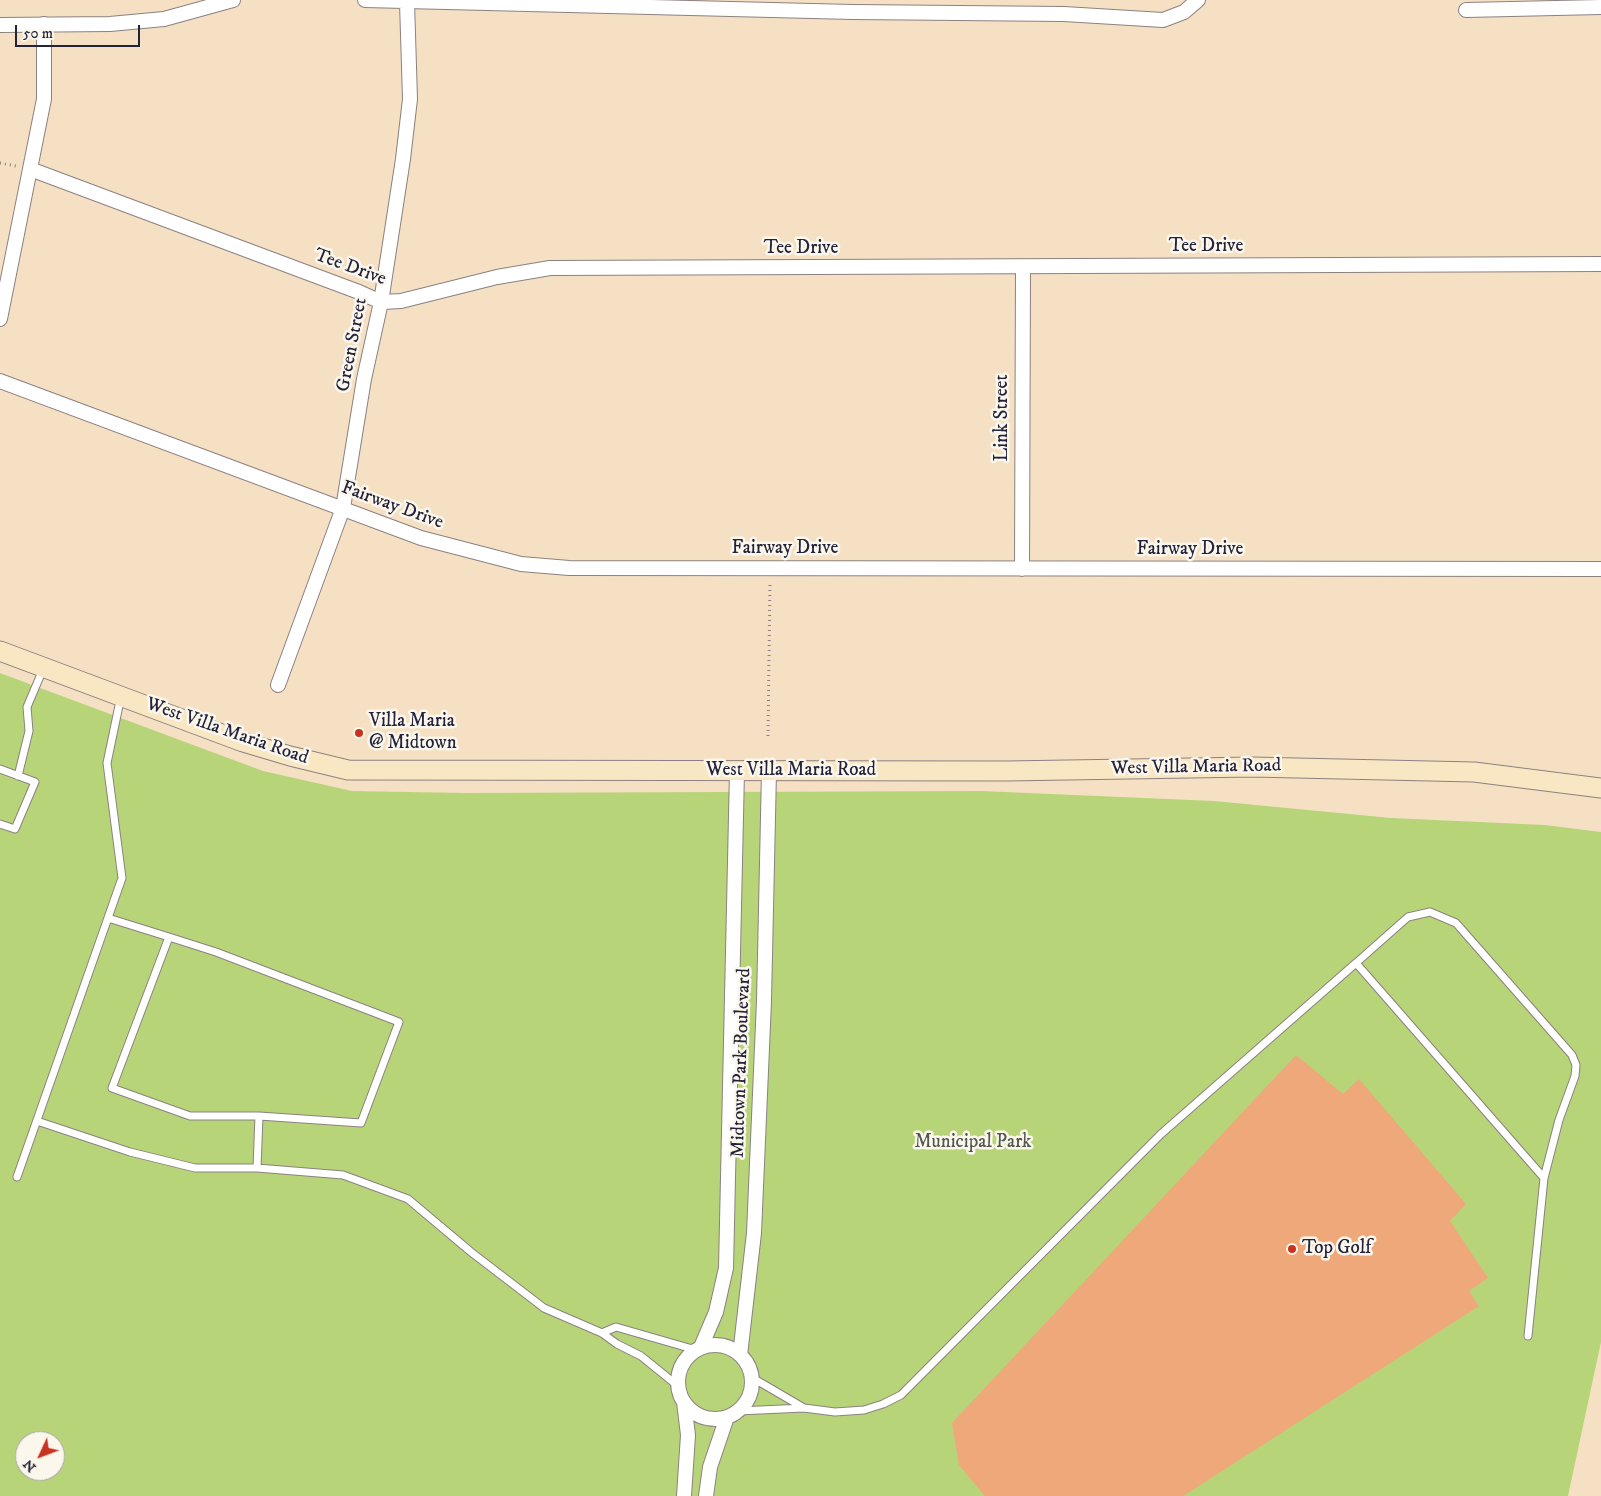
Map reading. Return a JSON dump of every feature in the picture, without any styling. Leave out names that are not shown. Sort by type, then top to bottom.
[{"type":"main road","name":"West Villa Maria Road","points":[[0,651],[243,742],[348,770],[1006,771],[1262,767],[1474,772],[1601,788]]},
{"type":"street","points":[[0,25],[110,24],[164,19],[233,0]]},
{"type":"street","points":[[365,0],[408,2],[1064,7],[1163,20],[1184,12],[1198,0]]},
{"type":"street","name":"Green Street","points":[[278,685],[344,508],[364,379],[381,302],[410,99],[408,2]]},
{"type":"street","points":[[1466,10],[1601,7]]},
{"type":"street","points":[[0,319],[44,99],[44,24]]},
{"type":"street","name":"Tee Drive","points":[[30,170],[359,292],[381,302],[401,301],[497,277],[550,268],[1601,264]]},
{"type":"street","name":"Link Street","points":[[1022,569],[1023,267]]},
{"type":"street","name":"Fairway Drive","points":[[0,381],[421,538],[521,564],[569,568],[1601,569]]},
{"type":"street","name":"Midtown Park Boulevard","points":[[698,1349],[716,1312],[726,1268],[737,771]]},
{"type":"street","name":"Midtown Park Boulevard","points":[[740,1355],[754,1223],[764,1002],[769,771]]},
{"type":"street","points":[[684,1496],[688,1435],[684,1402],[678,1386],[682,1365],[698,1349],[722,1346],[740,1355],[748,1366],[751,1390],[746,1401],[732,1414],[710,1467],[706,1496]]},
{"type":"street","points":[[684,1402],[692,1411],[703,1416],[715,1419],[732,1414]]},
{"type":"lane","points":[[18,776],[29,731],[27,706],[44,667]]},
{"type":"lane","points":[[17,1176],[122,878],[106,763],[121,696]]},
{"type":"lane","points":[[0,769],[35,782],[15,830],[0,824]]},
{"type":"lane","points":[[732,1414],[804,1408],[835,1412],[864,1410],[883,1404],[901,1395],[1161,1134],[1408,917],[1430,912],[1456,923],[1572,1055],[1576,1065],[1575,1076],[1560,1120],[1544,1178],[1528,1336]]},
{"type":"lane","points":[[108,918],[224,955],[399,1022],[361,1123],[258,1116],[190,1116],[112,1088],[169,938]]},
{"type":"lane","points":[[1356,963],[1544,1178]]},
{"type":"lane","points":[[257,1168],[258,1116]]},
{"type":"lane","points":[[36,1121],[130,1152],[195,1168],[257,1168],[343,1175],[408,1199],[471,1252],[544,1308],[602,1333],[617,1344],[641,1356],[678,1386]]},
{"type":"lane","points":[[602,1333],[616,1327],[698,1349]]},
{"type":"lane","points":[[751,1378],[804,1408]]},
{"type":"path","points":[[768,736],[770,568]]},
{"type":"green space","name":"Municipal Park","points":[[0,673],[263,771],[352,791],[464,793],[981,791],[1214,801],[1391,818],[1545,825],[1601,832],[1601,1342],[1568,1496],[0,1496]]},
{"type":"building","name":"Top Golf","points":[[1296,1055],[1343,1094],[1359,1079],[1466,1204],[1450,1221],[1488,1278],[1469,1291],[1479,1306],[1183,1496],[985,1496],[959,1465],[952,1423]]},
{"type":"place","name":"Villa Maria @ Midtown","points":[[359,733]]},
{"type":"place","name":"Top Golf","points":[[1292,1249]]}]
